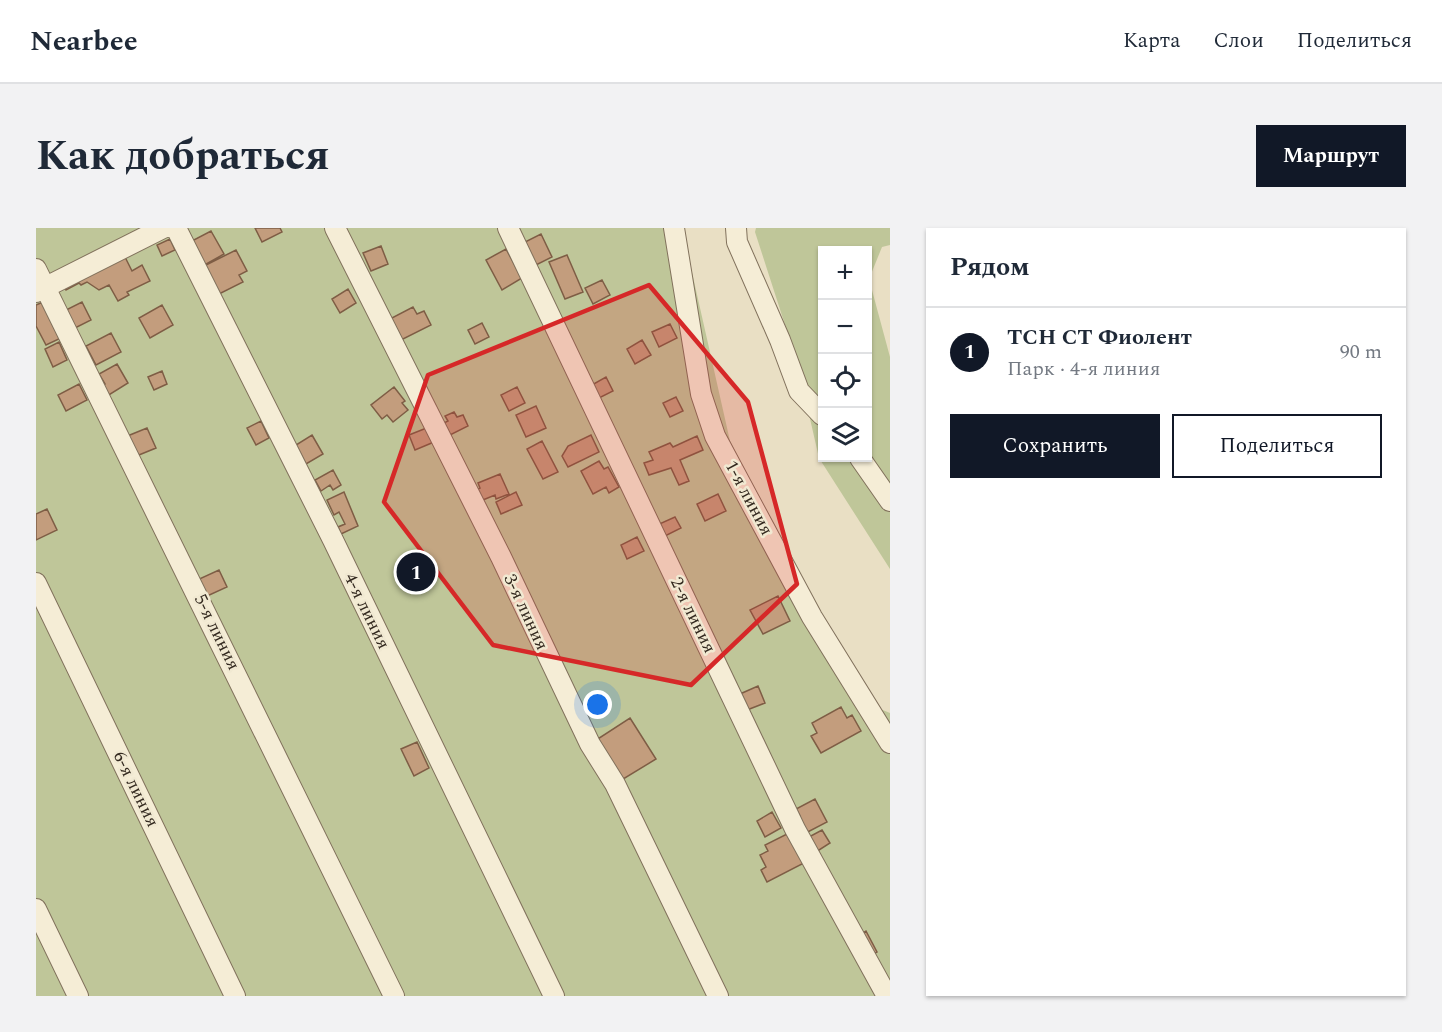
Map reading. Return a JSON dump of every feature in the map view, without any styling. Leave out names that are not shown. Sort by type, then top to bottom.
[{"type":"street","points":[[40,290],[163,228]]},
{"type":"street","name":"4-я линия","points":[[176,228],[333,540],[554,996]]},
{"type":"street","name":"3-я линия","points":[[335,228],[501,556],[590,744],[615,784],[718,996]]},
{"type":"street","name":"2-я линия","points":[[508,228],[795,829],[887,996]]},
{"type":"street","name":"1-я линия","points":[[674,228],[701,394],[716,436],[812,617],[890,743]]},
{"type":"street","points":[[736,228],[736,242],[780,340],[799,391],[818,411]]},
{"type":"street","name":"5-я линия","points":[[36,269],[40,290],[281,763],[394,996]]},
{"type":"street","points":[[863,462],[890,501]]},
{"type":"street","name":"6-я линия","points":[[36,583],[235,996]]},
{"type":"street","points":[[36,909],[78,996]]},
{"type":"highlighted area","points":[[649,285],[748,402],[797,584],[691,685],[493,645],[384,502],[428,375]]},
{"type":"green space","points":[[36,228],[682,228],[730,441],[863,702],[890,713],[890,996],[36,996]]},
{"type":"green space","points":[[756,228],[890,228],[890,245],[882,247],[872,272],[872,246],[818,246],[818,454],[797,362],[755,232]]},
{"type":"green space","points":[[872,290],[890,357],[890,569],[822,462],[872,462]]},
{"type":"building","points":[[255,228],[280,228],[282,232],[262,242]]},
{"type":"building","points":[[211,231],[224,254],[201,267],[188,243]]},
{"type":"building","points":[[541,234],[552,257],[532,267],[521,244]]},
{"type":"building","points":[[170,239],[175,250],[162,256],[157,245]]},
{"type":"building","points":[[381,246],[388,264],[371,271],[363,253]]},
{"type":"building","points":[[506,249],[522,278],[502,290],[486,260]]},
{"type":"building","points":[[236,250],[247,271],[239,275],[243,282],[219,294],[204,266]]},
{"type":"building","points":[[567,255],[583,292],[565,299],[549,262]]},
{"type":"building","points":[[125,257],[132,271],[142,265],[150,281],[127,292],[129,295],[118,301],[109,285],[99,290],[87,282],[81,285],[79,283],[66,290],[62,280]]},
{"type":"building","points":[[602,280],[610,295],[593,304],[585,288]]},
{"type":"building","points":[[348,289],[356,303],[340,313],[332,299]]},
{"type":"building","points":[[43,302],[61,338],[46,345],[36,326],[36,305]]},
{"type":"building","points":[[82,302],[91,320],[75,328],[66,310]]},
{"type":"building","points":[[162,305],[173,325],[150,338],[139,318]]},
{"type":"building","points":[[413,307],[417,314],[424,311],[431,325],[397,342],[386,321]]},
{"type":"building","points":[[482,323],[489,337],[475,344],[468,330]]},
{"type":"building","points":[[670,324],[677,338],[659,347],[652,332]]},
{"type":"building","points":[[111,333],[121,352],[96,365],[86,346]]},
{"type":"building","points":[[642,340],[651,355],[635,364],[627,349]]},
{"type":"building","points":[[59,342],[67,360],[53,367],[45,349]]},
{"type":"building","points":[[117,364],[128,383],[104,398],[98,388],[105,384],[99,374]]},
{"type":"building","points":[[162,371],[167,384],[154,390],[148,377]]},
{"type":"building","points":[[606,377],[613,391],[597,399],[590,386]]},
{"type":"building","points":[[79,384],[87,400],[66,411],[58,395]]},
{"type":"building","points":[[394,387],[405,401],[402,403],[408,410],[393,422],[387,415],[382,419],[371,405]]},
{"type":"building","points":[[517,387],[525,403],[509,411],[501,395]]},
{"type":"building","points":[[676,397],[683,411],[670,417],[663,403]]},
{"type":"building","points":[[536,406],[546,428],[526,437],[516,415]]},
{"type":"building","points":[[454,412],[457,417],[463,415],[468,426],[448,436],[442,424],[448,421],[445,416]]},
{"type":"building","points":[[261,421],[269,438],[256,445],[247,428]]},
{"type":"building","points":[[429,427],[434,442],[415,450],[409,435]]},
{"type":"building","points":[[147,428],[156,448],[134,457],[125,437]]},
{"type":"building","points":[[312,435],[323,454],[306,464],[296,445]]},
{"type":"building","points":[[591,435],[599,452],[568,467],[562,456],[568,446]]},
{"type":"building","points":[[697,436],[703,450],[680,460],[689,481],[679,485],[671,468],[649,475],[644,463],[653,460],[649,452],[670,443],[673,447]]},
{"type":"building","points":[[542,441],[558,472],[543,479],[527,449]]},
{"type":"building","points":[[599,461],[604,469],[608,467],[619,487],[609,493],[606,487],[593,494],[581,471]]},
{"type":"building","points":[[333,470],[341,485],[333,490],[330,485],[321,491],[315,480]]},
{"type":"building","points":[[500,474],[509,494],[496,499],[495,495],[478,502],[473,491],[480,488],[478,483]]},
{"type":"building","points":[[344,492],[358,526],[341,534],[338,527],[345,524],[339,512],[334,515],[327,500]]},
{"type":"building","points":[[516,492],[522,505],[501,514],[496,502]]},
{"type":"building","points":[[718,494],[726,511],[705,521],[697,504]]},
{"type":"building","points":[[47,509],[57,530],[36,540],[36,514]]},
{"type":"building","points":[[675,517],[681,528],[663,537],[657,525]]},
{"type":"building","points":[[637,537],[644,551],[627,559],[621,545]]},
{"type":"building","points":[[219,570],[227,587],[205,597],[197,580]]},
{"type":"building","points":[[778,596],[790,621],[763,634],[750,610]]},
{"type":"building","points":[[758,686],[765,703],[747,710],[740,694]]},
{"type":"building","points":[[841,707],[847,718],[852,715],[861,731],[821,753],[811,736],[817,733],[812,723]]},
{"type":"building","points":[[630,718],[656,759],[615,784],[590,744]]},
{"type":"building","points":[[417,742],[429,768],[414,776],[401,749]]},
{"type":"building","points":[[815,799],[827,822],[802,835],[794,819],[800,816],[796,809]]},
{"type":"building","points":[[772,812],[781,828],[765,837],[757,821]]},
{"type":"building","points":[[822,830],[830,843],[816,852],[807,838]]},
{"type":"building","points":[[789,833],[804,863],[767,882],[761,870],[766,867],[760,855],[768,851],[765,845]]},
{"type":"building","points":[[866,931],[877,952],[869,957],[858,936]]},
{"type":"place","name":"ТСН СТ Фиолент","points":[[416,572]]}]
